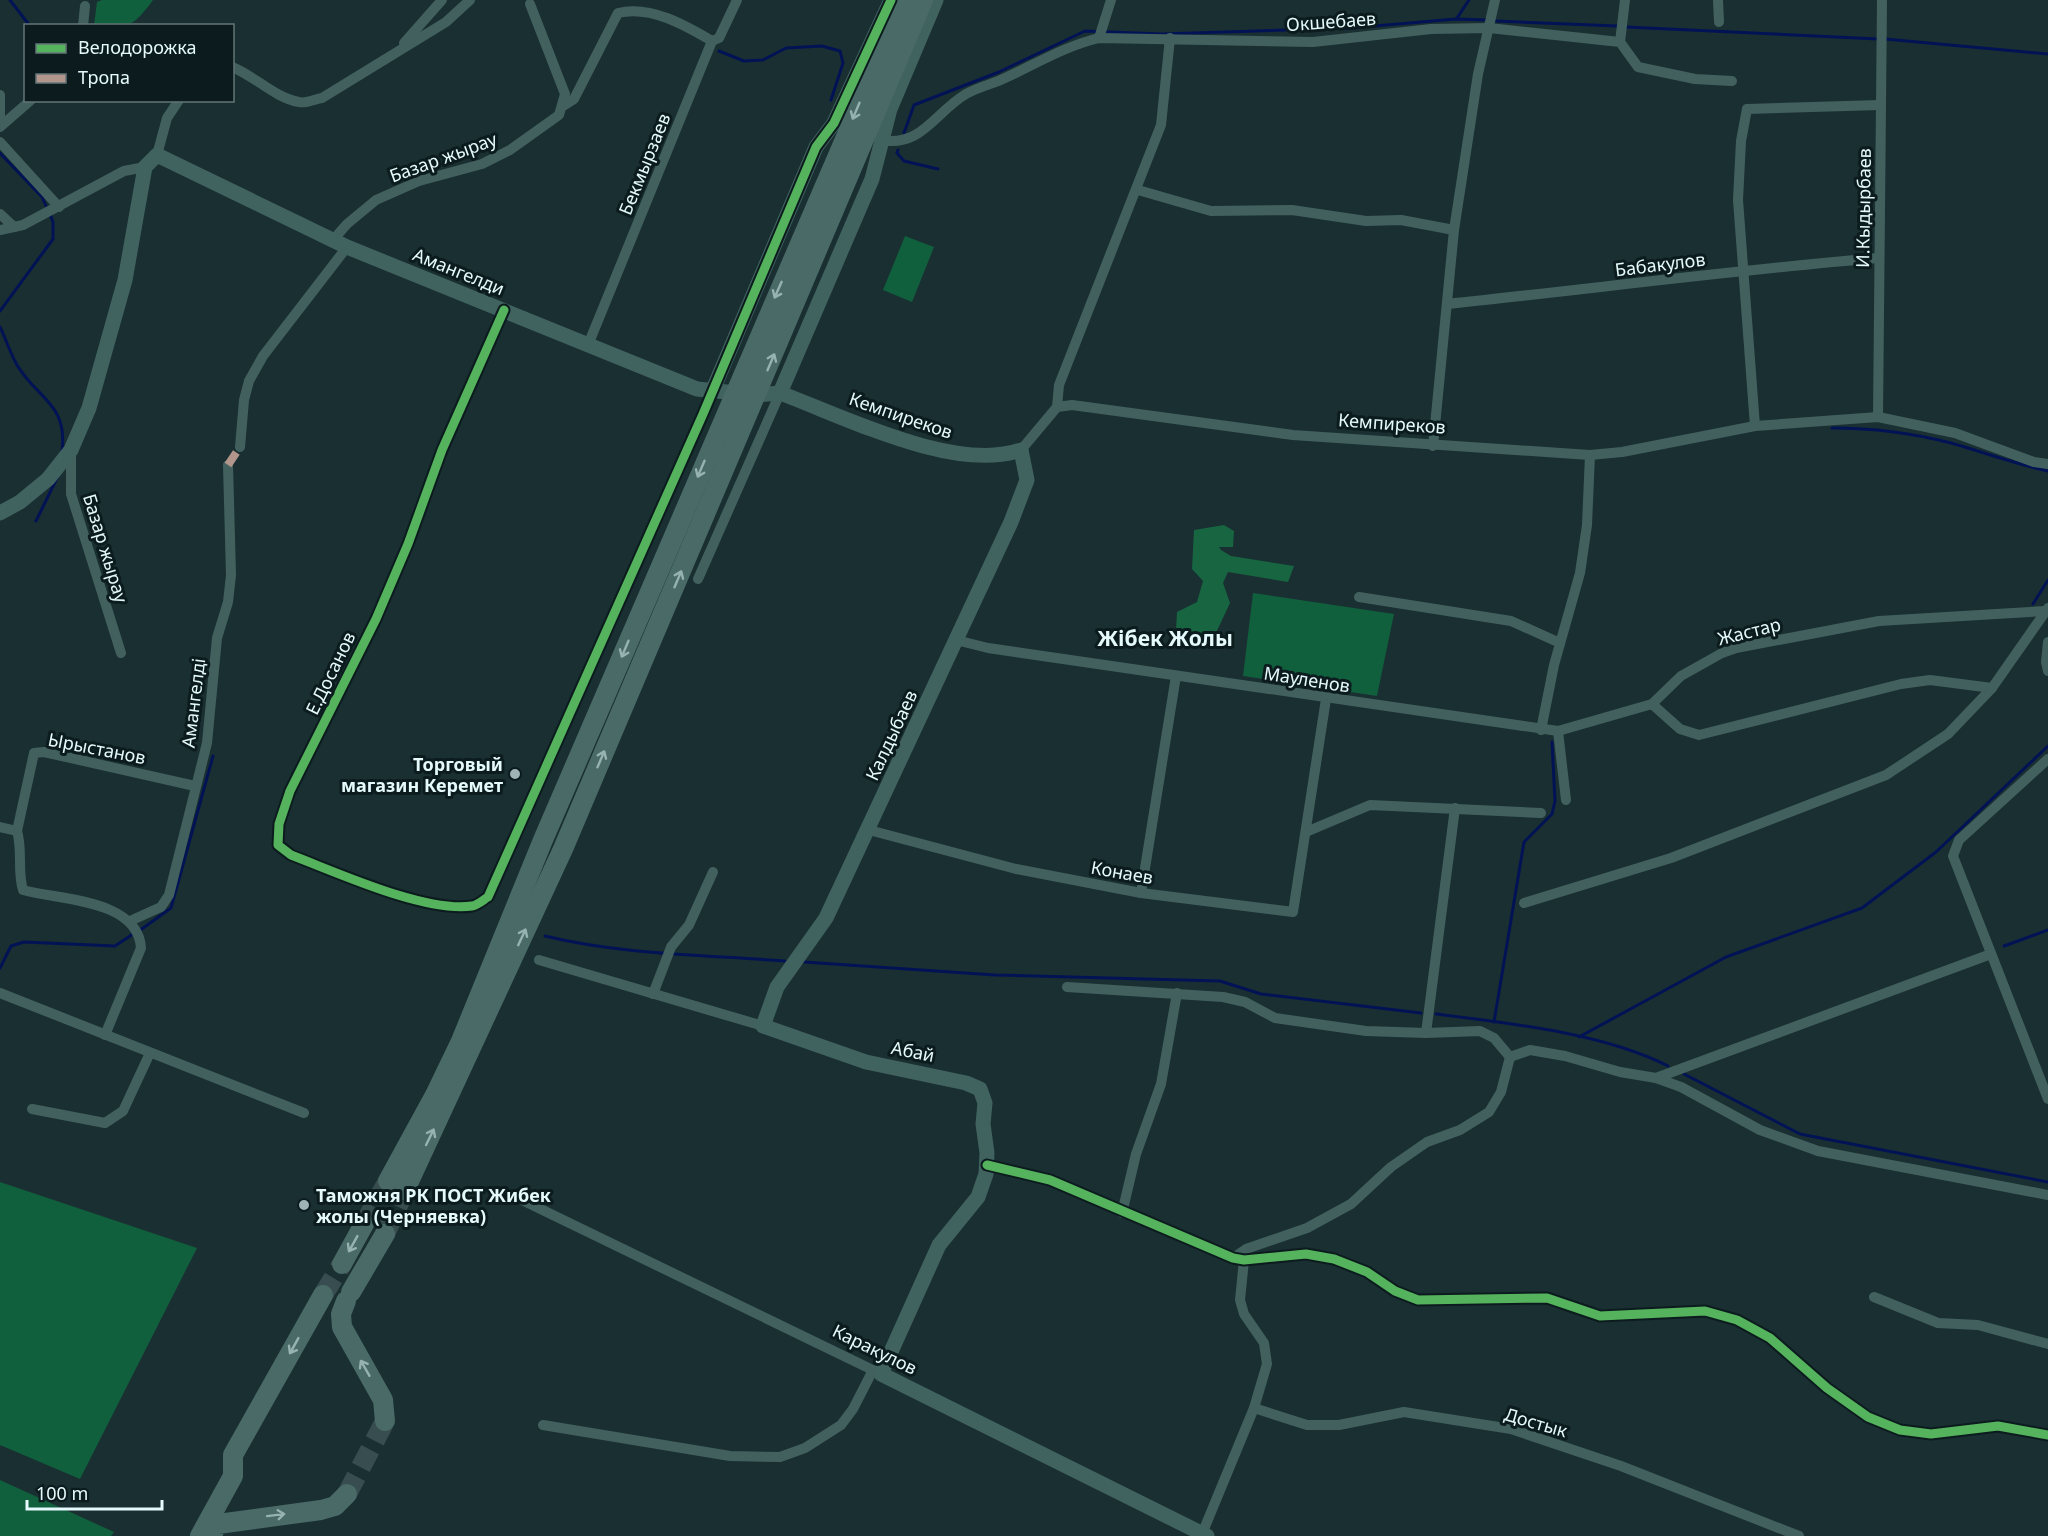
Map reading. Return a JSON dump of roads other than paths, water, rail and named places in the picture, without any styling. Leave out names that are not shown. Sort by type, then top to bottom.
[{"type":"highway","points":[[405,1190],[490,987],[543,840],[904,0]]},
{"type":"highway","points":[[388,1181],[563,849],[923,0]]},
{"type":"highway","points":[[543,840],[563,849]]},
{"type":"highway","points":[[342,1264],[364,1224]]},
{"type":"highway","points":[[385,1234],[348,1296],[341,1314],[342,1327],[383,1400],[385,1421]]},
{"type":"highway","points":[[200,1536],[233,1476],[233,1455],[322,1295]]},
{"type":"highway","points":[[211,1536],[218,1524],[321,1510],[335,1506],[347,1494]]},
{"type":"main road","points":[[712,392],[816,147],[834,123],[891,0]]},
{"type":"main road","points":[[780,393],[872,179],[880,140],[890,109],[936,0]]},
{"type":"main road","points":[[0,513],[20,502],[48,479],[71,450],[89,408],[106,355],[125,280],[145,167],[157,155]]},
{"type":"main road","name":"Амангелди","points":[[157,155],[340,244],[697,389],[756,395]]},
{"type":"main road","name":"Кемпиреков","points":[[756,395],[780,393],[920,445],[953,454],[987,457],[1021,450]]},
{"type":"main road","name":"Калдыбаев","points":[[763,1026],[777,987],[816,935],[868,830],[1024,488],[1027,471],[1021,450]]},
{"type":"main road","name":"Абай","points":[[763,1026],[866,1062],[936,1075],[980,1089],[985,1103],[983,1124],[987,1166],[978,1197],[939,1245],[877,1372]]},
{"type":"main road","name":"Каракулов","points":[[877,1372],[1204,1535]]},
{"type":"street","points":[[396,52],[442,0]]},
{"type":"street","points":[[234,68],[247,73],[286,98],[301,103],[322,98],[446,22],[471,0]]},
{"type":"street","name":"Бекмырзаев","points":[[588,345],[712,41],[719,38],[737,0]]},
{"type":"street","points":[[1099,38],[1111,0]]},
{"type":"street","points":[[1432,446],[1454,230],[1478,74],[1495,0]]},
{"type":"street","points":[[1625,0],[1620,42],[1638,68],[1695,79],[1732,81]]},
{"type":"street","points":[[1718,0],[1719,22]]},
{"type":"street","name":"И.Кыдырбаев","points":[[1878,417],[1882,0]]},
{"type":"street","points":[[530,4],[565,94],[563,106]]},
{"type":"street","points":[[83,24],[85,6]]},
{"type":"street","name":"Базар жырау","points":[[340,244],[347,224],[376,200],[419,181],[491,159],[510,150],[559,115],[563,106],[574,99],[618,13],[634,9],[686,26],[712,41]]},
{"type":"street","name":"Окшебаев","points":[[880,140],[897,143],[914,137],[966,94],[1080,42],[1099,38],[1313,42],[1431,29],[1489,28],[1620,42]]},
{"type":"street","points":[[1021,450],[1057,407],[1059,385],[1110,253],[1138,190],[1161,125],[1170,38]]},
{"type":"street","points":[[0,95],[0,127]]},
{"type":"street","points":[[0,127],[29,102]]},
{"type":"street","points":[[157,155],[167,118],[178,102]]},
{"type":"street","points":[[1755,426],[1738,200],[1741,141],[1747,110],[1880,105]]},
{"type":"street","points":[[0,142],[59,207]]},
{"type":"street","points":[[0,230],[14,227],[59,207],[124,171],[145,167]]},
{"type":"street","points":[[1138,190],[1211,211],[1292,210],[1366,221],[1401,220],[1454,230]]},
{"type":"street","points":[[0,214],[14,227]]},
{"type":"street","points":[[240,447],[249,381],[263,356],[340,244]]},
{"type":"street","name":"Бабакулов","points":[[1447,304],[1634,285],[1744,270],[1878,258]]},
{"type":"street","name":"Е.Досанов","points":[[504,310],[442,450],[408,544],[376,618],[290,791],[279,824],[278,845],[291,855],[399,894],[447,906],[474,906],[488,897],[712,392]]},
{"type":"street","points":[[698,579],[780,393]]},
{"type":"street","name":"Кемпиреков","points":[[1057,407],[1072,405],[1293,435],[1590,455],[1622,452],[1755,426],[1878,417],[1955,433],[2034,462],[2048,464]]},
{"type":"street","name":"Базар жырау","points":[[71,450],[71,494],[121,653]]},
{"type":"street","points":[[1541,730],[1583,554],[1587,525],[1590,455]]},
{"type":"street","name":"Амангелді","points":[[130,921],[161,907],[169,895],[207,743],[217,638],[228,602],[231,565],[228,465]]},
{"type":"street","points":[[1359,597],[1510,621],[1560,643]]},
{"type":"street","name":"Жастар","points":[[1524,903],[1671,858],[1886,775],[1948,734],[1992,688],[2046,610]]},
{"type":"street","name":"Жастар","points":[[1652,704],[1681,676],[1722,653],[1737,648],[1880,621],[2046,610]]},
{"type":"street","name":"Мауленов","points":[[956,639],[988,648],[1541,730],[1558,731],[1652,704]]},
{"type":"street","points":[[2048,642],[2048,671]]},
{"type":"street","points":[[1141,893],[1176,676]]},
{"type":"street","points":[[1652,704],[1680,729],[1699,735],[1901,684],[1930,680],[1992,688]]},
{"type":"street","name":"Конаев","points":[[868,830],[1016,869],[1141,893],[1293,912],[1326,699]]},
{"type":"street","points":[[1558,731],[1566,800]]},
{"type":"street","name":"Ырыстанов","points":[[130,921],[109,908],[22,891],[19,880],[22,845],[17,831],[34,753],[44,752],[195,786]]},
{"type":"street","points":[[2048,759],[1959,840],[1953,856],[2048,1099]]},
{"type":"street","points":[[1306,832],[1370,805],[1541,813]]},
{"type":"street","points":[[1426,1034],[1455,808]]},
{"type":"street","points":[[0,827],[17,831]]},
{"type":"street","points":[[652,994],[671,947],[689,925],[713,872]]},
{"type":"street","points":[[105,1035],[141,948],[140,937],[130,921]]},
{"type":"street","points":[[1656,1078],[1991,954]]},
{"type":"street","name":"Абай","points":[[539,960],[763,1026]]},
{"type":"street","points":[[1066,987],[1177,993],[1234,999],[1275,1018],[1366,1031],[1426,1034],[1480,1031],[1494,1038],[1510,1057]]},
{"type":"street","points":[[0,993],[304,1113]]},
{"type":"street","points":[[1122,1213],[1136,1154],[1161,1084],[1177,993]]},
{"type":"street","points":[[1510,1057],[1530,1050],[1565,1056],[1620,1072],[1656,1078],[1681,1087],[1760,1130],[1818,1151],[2048,1195]]},
{"type":"street","points":[[32,1109],[105,1124],[123,1111],[150,1053]]},
{"type":"street","points":[[1204,1535],[1254,1408],[1267,1364],[1264,1343],[1244,1314],[1240,1300],[1238,1259],[1246,1249],[1307,1228],[1351,1204],[1391,1167],[1427,1142],[1460,1130],[1489,1112],[1501,1092],[1510,1057]]},
{"type":"street","points":[[987,1166],[1050,1180],[1122,1213],[1238,1259],[1306,1254],[1334,1259],[1366,1272],[1395,1292],[1418,1300],[1547,1298],[1600,1316],[1705,1311],[1737,1320],[1770,1338],[1827,1388],[1852,1406],[1868,1417],[1900,1430],[1931,1434],[1998,1426],[2048,1435]]},
{"type":"street","name":"Каракулов","points":[[524,1201],[877,1372]]},
{"type":"street","points":[[1874,1297],[1938,1323],[1978,1325],[2048,1344]]},
{"type":"street","points":[[543,1425],[730,1456],[780,1457],[805,1448],[842,1425],[877,1372]]},
{"type":"street","name":"Достык","points":[[1254,1408],[1306,1425],[1340,1425],[1404,1412],[1511,1429],[1621,1466],[1798,1536]]},
{"type":"waterway","points":[[10,0],[28,24]]},
{"type":"waterway","points":[[1457,18],[1469,0]]},
{"type":"waterway","points":[[904,133],[914,105],[999,72],[1085,31],[1162,34],[1351,28],[1456,19],[1488,20]]},
{"type":"waterway","points":[[1495,21],[1617,26]]},
{"type":"waterway","points":[[1626,27],[1878,39]]},
{"type":"waterway","points":[[1885,39],[2048,54]]},
{"type":"waterway","points":[[719,51],[744,61],[763,60],[786,48],[822,46],[840,51],[843,63],[831,100]]},
{"type":"waterway","points":[[898,150],[897,153],[904,161],[938,169]]},
{"type":"waterway","points":[[0,153],[42,197],[47,208]]},
{"type":"waterway","points":[[0,311],[53,239],[53,222],[50,214]]},
{"type":"waterway","points":[[0,327],[17,365],[56,412],[63,436],[62,452]]},
{"type":"waterway","points":[[1832,428],[1877,430],[1922,436],[2048,471]]},
{"type":"waterway","points":[[36,521],[59,474]]},
{"type":"waterway","points":[[2033,604],[2048,580]]},
{"type":"waterway","points":[[1494,1022],[1524,842],[1552,814],[1555,801],[1552,742]]},
{"type":"waterway","points":[[1579,1037],[1726,957],[1862,908],[1936,852],[2048,746]]},
{"type":"waterway","points":[[139,931],[171,908],[213,756]]},
{"type":"waterway","points":[[2004,946],[2048,930]]},
{"type":"waterway","points":[[0,968],[11,946],[24,942],[115,946],[133,934]]},
{"type":"waterway","points":[[545,936],[634,951],[785,961]]},
{"type":"waterway","points":[[804,962],[995,975],[1220,981],[1261,994],[1421,1013]]},
{"type":"waterway","points":[[1436,1014],[1585,1037],[1614,1045],[1668,1066]]},
{"type":"waterway","points":[[1684,1074],[1800,1134],[2048,1182]]},
{"type":"tunnel","points":[[364,1224],[388,1181]]},
{"type":"tunnel","points":[[385,1234],[405,1190]]},
{"type":"tunnel","points":[[323,1295],[342,1264]]},
{"type":"tunnel","points":[[347,1494],[385,1421]]},
{"type":"place","name":"Торговый магазин Керемет","points":[[515,774]]},
{"type":"place","name":"Таможня РК ПОСТ Жибек жолы (Черняевка)","points":[[304,1205]]},
{"type":"district","name":"Жібек Жолы","points":[[1165,638]]}]
